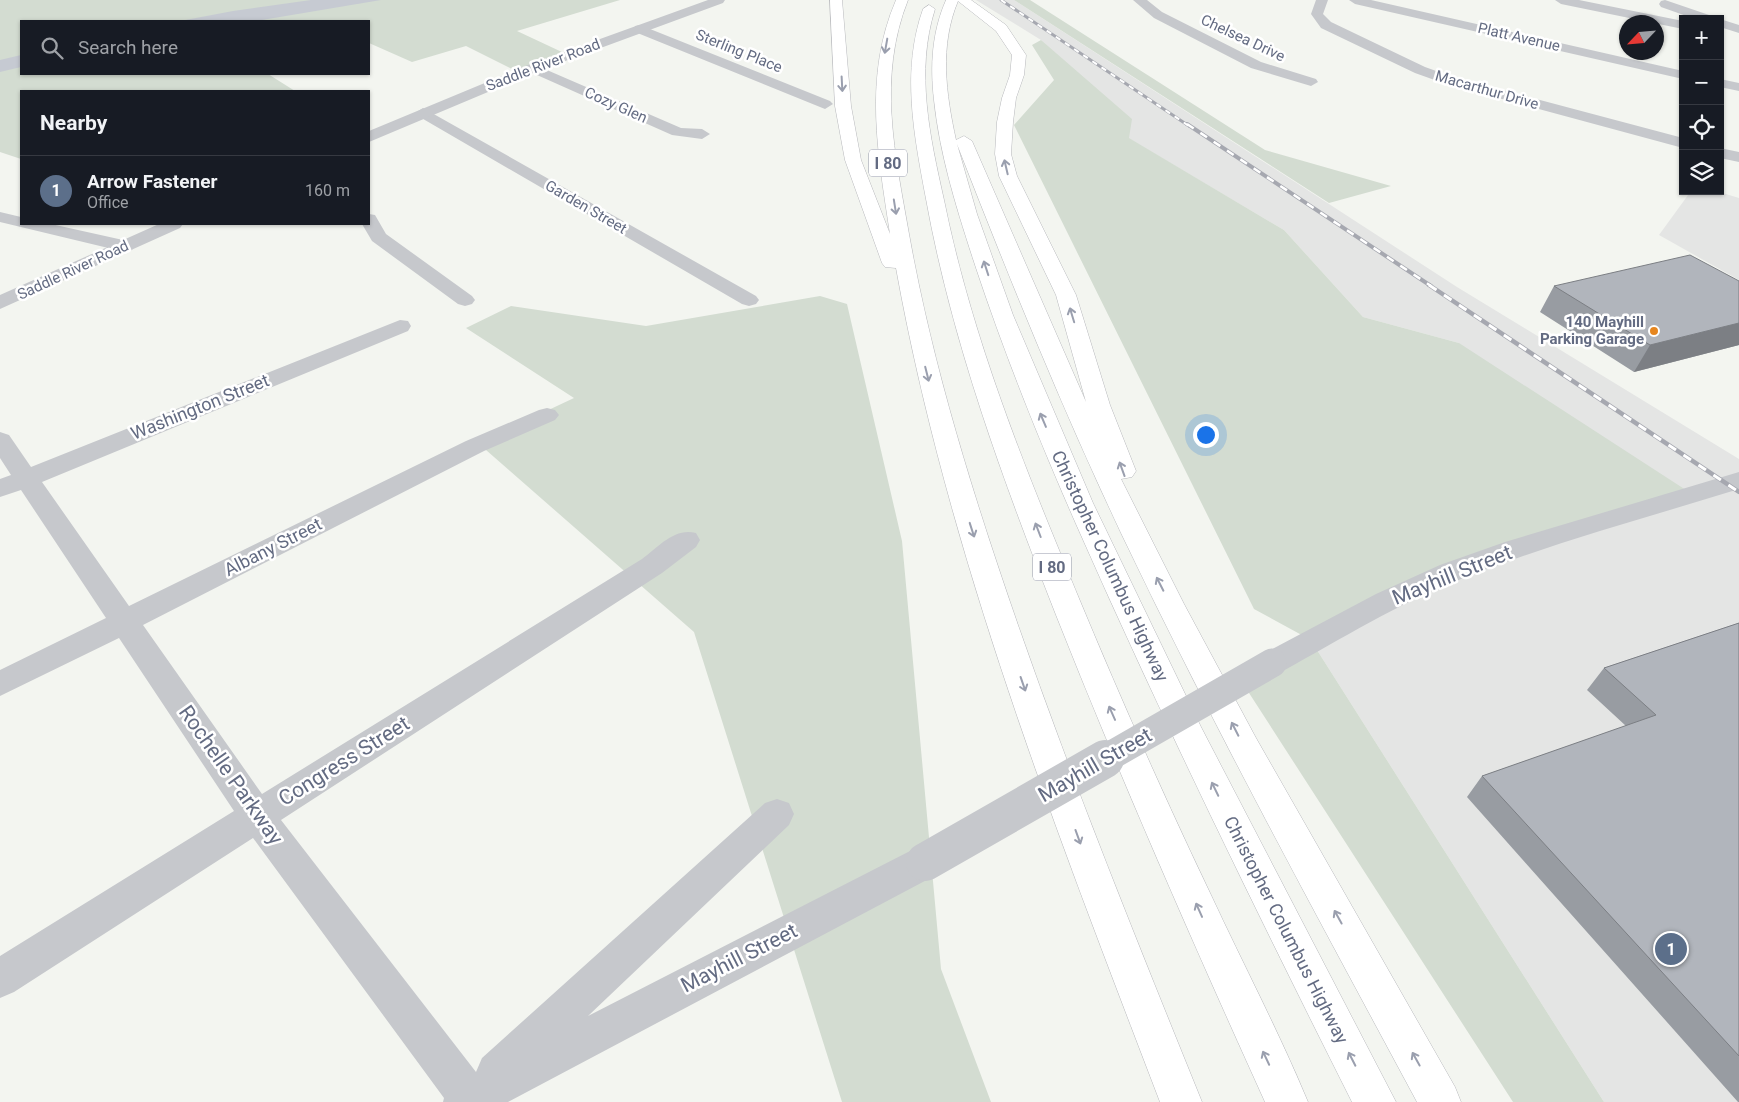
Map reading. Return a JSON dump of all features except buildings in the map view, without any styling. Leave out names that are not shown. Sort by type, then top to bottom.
[{"type":"highway","points":[[836,0],[843,106],[853,160],[917,326]]},
{"type":"highway","name":"I 80","points":[[902,0],[888,38],[883,95],[887,157],[908,286],[951,462],[1014,658],[1080,843],[1181,1102]]},
{"type":"highway","points":[[963,0],[1001,28],[1019,56],[1017,75],[1009,98],[1004,122],[1003,154],[1008,176],[1066,295],[1098,405],[1125,476],[1135,534]]},
{"type":"highway","name":"Christopher Columbus Highway","points":[[941,5],[940,80],[949,142],[969,217],[1003,316],[1056,448],[1133,619],[1204,765],[1375,1102]]},
{"type":"highway","name":"Christopher Columbus Highway","points":[[941,5],[923,29],[919,60],[923,136],[943,238],[986,387],[1025,496],[1104,695],[1287,1102]]},
{"type":"highway","points":[[940,80],[1008,251],[1067,391],[1135,534],[1244,746],[1440,1102]]},
{"type":"street","name":"Saddle River Road","points":[[370,137],[533,68],[719,0]]},
{"type":"street","name":"Chelsea Drive","points":[[1139,0],[1158,15],[1256,65],[1311,82]]},
{"type":"street","name":"Macarthur Drive","points":[[1322,0],[1317,14],[1326,25],[1420,70],[1471,87],[1679,142]]},
{"type":"street","name":"Platt Avenue","points":[[1355,0],[1679,74]]},
{"type":"street","points":[[1561,0],[1679,24]]},
{"type":"street","points":[[1654,0],[1697,15]]},
{"type":"street","points":[[1724,26],[1738,35]]},
{"type":"street","name":"Sterling Place","points":[[640,29],[825,104]]},
{"type":"street","points":[[1724,33],[1738,35]]},
{"type":"street","name":"Cozy Glen","points":[[533,68],[678,132],[702,134]]},
{"type":"street","points":[[1724,84],[1739,87]]},
{"type":"street","name":"Garden Street","points":[[423,113],[749,300]]},
{"type":"street","points":[[1724,153],[1739,157]]},
{"type":"street","points":[[0,217],[20,222]]},
{"type":"street","points":[[370,221],[379,237],[464,300]]},
{"type":"street","points":[[32,225],[125,246]]},
{"type":"street","name":"Saddle River Road","points":[[0,303],[172,225]]},
{"type":"street","name":"Washington Street","points":[[13,483],[400,326]]},
{"type":"street","name":"Albany Street","points":[[0,684],[475,446],[547,415]]},
{"type":"street","name":"Rochelle Parkway","points":[[0,440],[13,483],[124,622],[258,816],[469,1100]]},
{"type":"street","name":"Mayhill Street","points":[[469,1100],[925,862],[1272,663],[1386,600],[1450,572],[1515,549],[1739,480]]},
{"type":"street","name":"Congress Street","points":[[0,978],[652,566],[686,540]]},
{"type":"street","points":[[469,1100],[776,814]]},
{"type":"shaded area","points":[[0,0],[620,0],[517,31],[564,53],[516,71],[466,46],[412,62],[370,43],[370,20],[20,20],[20,75],[270,75],[293,90],[20,90],[20,159],[0,152]]},
{"type":"shaded area","points":[[311,0],[381,0],[262,20],[185,20]]},
{"type":"shaded area","points":[[976,0],[1014,0],[1457,287],[1739,459],[1739,1102],[1604,1102],[1310,639],[1459,343],[1363,317],[1284,230],[1128,138],[1041,40]]},
{"type":"shaded area","points":[[1014,0],[1030,0],[1265,150],[1391,186],[1329,203]]},
{"type":"shaded area","points":[[1041,40],[1132,119],[1129,138],[1284,230],[1363,317],[1459,343],[1689,492],[1392,593],[1310,639],[1604,1102],[1513,1102],[1240,679],[1309,639],[1254,609],[1014,125],[1054,80],[1032,45]]},
{"type":"shaded area","points":[[20,55],[20,67],[0,72],[0,60]]},
{"type":"shaded area","points":[[1724,193],[1739,198],[1739,280],[1659,235],[1688,195],[1724,195]]},
{"type":"shaded area","points":[[820,296],[847,304],[902,541],[941,969],[991,1102],[842,1102],[694,632],[478,443],[574,398],[466,328],[511,306],[646,326]]},
{"type":"railway","points":[[1001,0],[1189,126]]},
{"type":"railway","points":[[1187,124],[1431,286]]},
{"type":"railway","points":[[1429,285],[1739,492]]},
{"type":"place","name":"140 Mayhill Parking Garage","points":[[1654,331]]},
{"type":"place","name":"Arrow Fastener","points":[[1671,949]]}]
